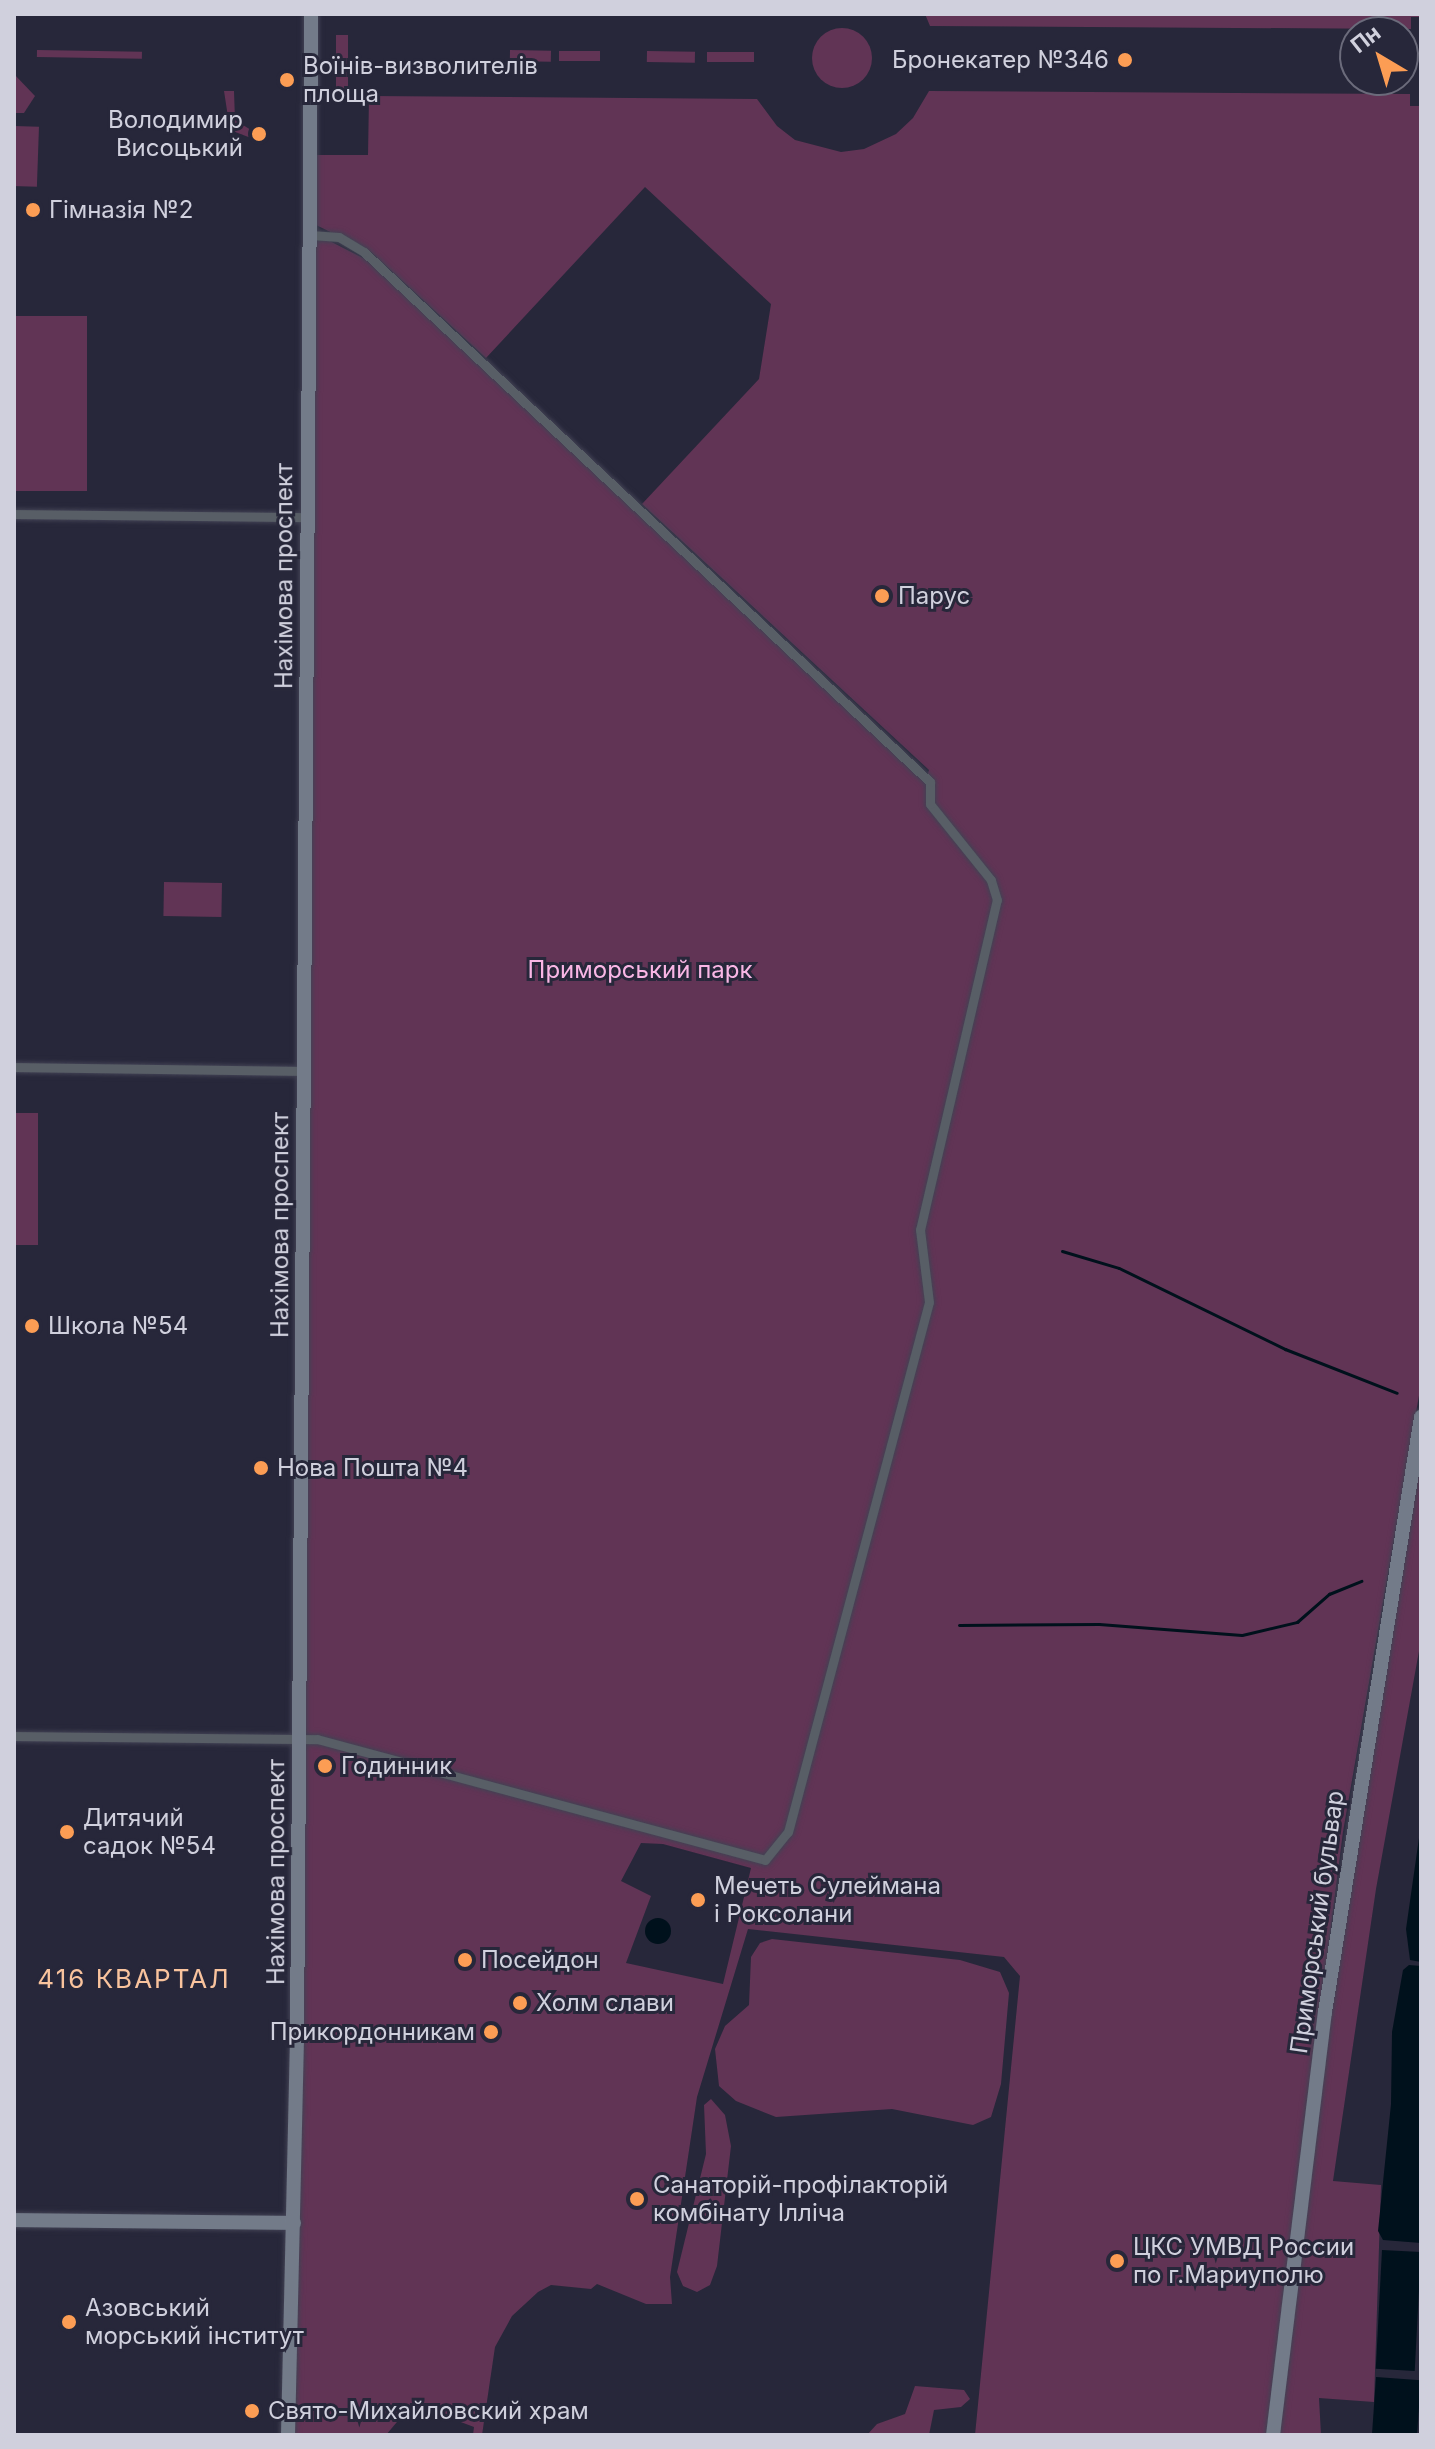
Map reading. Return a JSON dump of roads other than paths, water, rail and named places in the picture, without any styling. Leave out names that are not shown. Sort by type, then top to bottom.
[{"type":"main road","name":"Нахімова проспект","points":[[288,2435],[294,2223],[311,14]]},
{"type":"main road","name":"Приморський бульвар","points":[[1273,2435],[1327,1997],[1421,1417]]},
{"type":"main road","points":[[14,2220],[294,2223]]},
{"type":"street","points":[[14,1736],[333,1742],[759,1861],[778,1850],[788,1832],[851,1608],[929,1302],[920,1230],[997,892],[930,804],[930,782],[364,252],[339,237],[307,235]]},
{"type":"street","points":[[14,514],[308,517]]},
{"type":"street","points":[[14,1067],[302,1071]]},
{"type":"water","points":[[1421,1824],[1421,1962],[1410,1960],[1406,1929]]},
{"type":"water","points":[[658,1918],[667,1922],[671,1931],[667,1940],[658,1944],[649,1940],[645,1931],[649,1922]]},
{"type":"water","points":[[1409,1965],[1421,1966],[1421,2243],[1383,2240],[1378,2231],[1391,2104],[1392,2032],[1403,1970]]},
{"type":"water","points":[[1382,2250],[1421,2252],[1415,2371],[1376,2369]]},
{"type":"water","points":[[1376,2377],[1421,2380],[1417,2435],[1372,2435]]},
{"type":"waterway","points":[[1062,1251],[1119,1268],[1285,1349],[1397,1393]]},
{"type":"waterway","points":[[959,1625],[1099,1624],[1242,1635],[1297,1622],[1329,1594],[1362,1581]]},
{"type":"place","name":"Бронекатер №346","points":[[1125,60]]},
{"type":"place","name":"Воїнів-визволителів площа","points":[[287,80]]},
{"type":"place","name":"Володимир Висоцький","points":[[259,134]]},
{"type":"place","name":"Гімназія №2","points":[[33,210]]},
{"type":"place","name":"Парус","points":[[882,596]]},
{"type":"place","name":"Школа №54","points":[[32,1326]]},
{"type":"place","name":"Нова Пошта №4","points":[[261,1468]]},
{"type":"place","name":"Годинник","points":[[325,1766]]},
{"type":"place","name":"Дитячий садок №54","points":[[67,1832]]},
{"type":"place","name":"Мечеть Сулеймана і Роксолани","points":[[698,1900]]},
{"type":"place","name":"Посейдон","points":[[465,1960]]},
{"type":"place","name":"Холм слави","points":[[520,2003]]},
{"type":"place","name":"Прикордонникам","points":[[491,2032]]},
{"type":"place","name":"Санаторій-профілакторій комбінату Ілліча","points":[[637,2199]]},
{"type":"place","name":"ЦКС УМВД России по г.Мариуполю","points":[[1117,2261]]},
{"type":"place","name":"Азовський морський інститут","points":[[69,2322]]},
{"type":"place","name":"Свято-Михайловский храм","points":[[252,2411]]},
{"type":"district","name":"416 КВАРТАЛ","points":[[134,1979]]},
{"type":"park label","name":"Приморський парк","points":[[640,970]]}]
